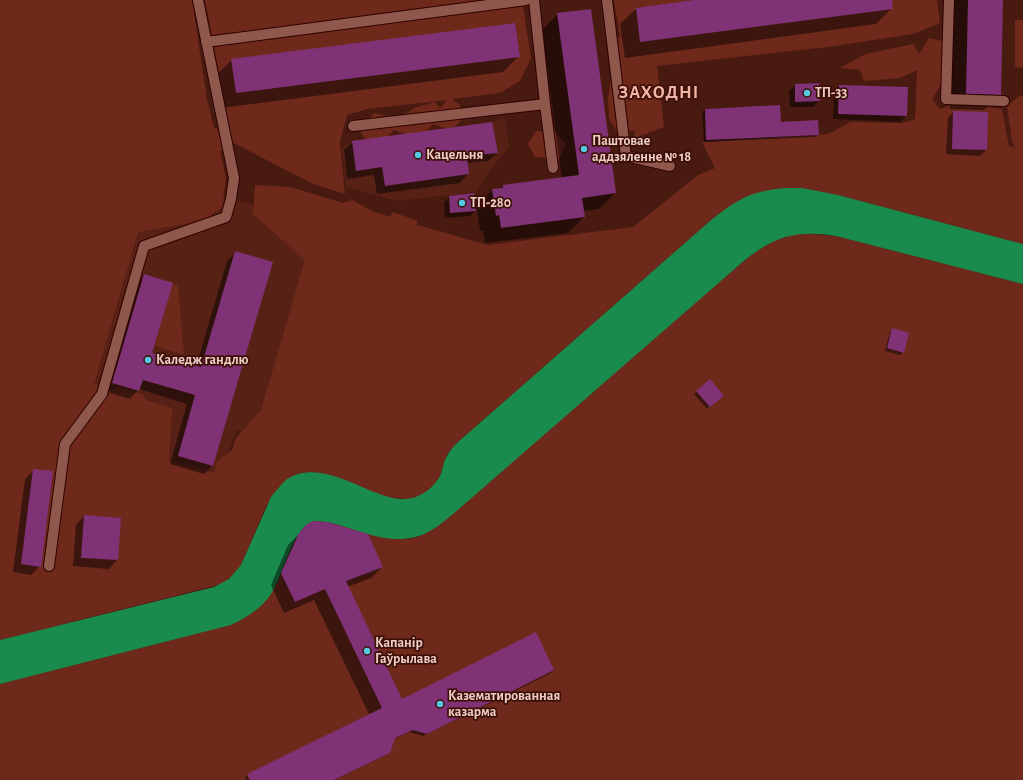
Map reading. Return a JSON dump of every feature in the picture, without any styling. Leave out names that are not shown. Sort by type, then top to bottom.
[{"type":"lane","points":[[49,566],[66,444],[102,394],[144,246],[226,217],[234,178],[198,0]]},
{"type":"lane","points":[[206,42],[526,0]]},
{"type":"lane","points":[[534,0],[545,104],[554,168]]},
{"type":"lane","points":[[607,0],[626,156],[670,166]]},
{"type":"lane","points":[[949,0],[946,99],[1004,101]]},
{"type":"lane","points":[[352,126],[545,104]]},
{"type":"shaded area","points":[[0,0],[192,0],[207,99],[214,128],[217,128],[224,149],[220,151],[226,178],[222,207],[203,221],[138,232],[94,384],[113,390],[118,387],[144,395],[145,400],[172,408],[169,461],[214,473],[217,461],[232,450],[236,438],[261,410],[305,260],[253,214],[255,185],[290,187],[343,203],[352,200],[372,211],[390,217],[393,212],[418,221],[417,225],[488,245],[633,227],[698,175],[715,168],[702,142],[828,134],[851,122],[903,123],[915,119],[917,70],[900,78],[864,81],[860,70],[840,68],[866,54],[913,44],[919,54],[929,38],[946,42],[944,80],[932,99],[940,109],[957,103],[1002,109],[1009,146],[1015,147],[1012,141],[1007,106],[1020,95],[1023,96],[1023,244],[838,195],[738,201],[710,221],[458,442],[447,454],[440,476],[434,485],[426,492],[417,497],[408,499],[386,497],[330,475],[296,474],[286,480],[278,488],[266,506],[241,565],[229,579],[222,584],[0,640]]},
{"type":"shaded area","points":[[205,0],[522,0],[531,58],[520,81],[500,93],[452,99],[460,105],[460,122],[450,130],[433,124],[427,131],[411,136],[394,130],[387,137],[366,141],[360,130],[374,113],[399,119],[414,108],[434,102],[440,108],[447,100],[367,109],[347,115],[340,142],[345,194],[313,184],[232,142]]},
{"type":"shaded area","points":[[614,0],[937,0],[940,23],[913,34],[828,47],[657,66],[664,127],[635,138],[634,130],[619,135],[609,119],[608,99],[617,39],[620,37]]},
{"type":"shaded area","points":[[1015,20],[1023,20],[1023,68],[1015,67]]},
{"type":"shaded area","name":"Кацельня","points":[[505,118],[509,147],[492,168],[476,192],[398,201],[346,187],[342,147],[352,141],[492,122]]},
{"type":"shaded area","points":[[536,131],[554,131],[566,144],[559,159],[535,157],[528,144]]},
{"type":"shaded area","points":[[193,187],[231,199],[279,211],[471,337],[345,456],[236,430],[205,518],[127,559],[50,269]]},
{"type":"shaded area","points":[[784,188],[802,188],[838,195],[1023,244],[1023,284],[836,236],[810,234],[777,240],[766,245],[745,260],[452,515],[433,529],[419,536],[396,539],[384,538],[328,522],[317,521],[310,523],[304,527],[293,544],[271,594],[258,609],[237,622],[231,625],[0,684],[0,640],[214,587],[229,579],[241,565],[271,497],[287,479],[298,474],[309,472],[321,473],[344,479],[382,495],[397,499],[413,498],[425,492],[438,479],[446,458],[458,442],[710,221],[728,207],[744,198],[762,191]]},
{"type":"shaded area","points":[[797,234],[836,236],[1023,284],[1023,780],[0,780],[0,684],[231,625],[276,584],[299,533],[307,524],[313,521],[327,522],[394,539],[418,537],[754,253],[775,240]]},
{"type":"shaded area","points":[[170,284],[178,286],[184,355],[155,346]]},
{"type":"building","points":[[694,0],[892,0],[893,9],[640,42],[636,8]]},
{"type":"building","points":[[968,0],[1003,0],[1001,95],[966,94]]},
{"type":"building","points":[[591,9],[616,193],[582,198],[585,217],[501,228],[499,215],[496,216],[492,189],[503,188],[503,185],[579,175],[557,13]]},
{"type":"building","points":[[515,23],[520,57],[236,93],[231,59]]},
{"type":"building","name":"ТП-33","points":[[819,83],[820,101],[795,102],[795,84]]},
{"type":"building","points":[[839,85],[908,87],[907,116],[838,114]]},
{"type":"building","points":[[780,105],[781,122],[818,120],[819,135],[706,140],[705,109]]},
{"type":"building","points":[[953,111],[988,112],[987,150],[952,149]]},
{"type":"building","name":"Кацельня","points":[[492,122],[498,153],[467,156],[469,174],[385,186],[382,167],[356,171],[352,141]]},
{"type":"building","name":"ТП-280","points":[[474,193],[476,211],[450,213],[449,196]]},
{"type":"building","name":"Каледж гандлю","points":[[235,251],[273,262],[213,466],[178,456],[195,395],[143,380],[139,391],[112,383],[144,274],[173,283],[152,353],[201,367]]},
{"type":"building","points":[[892,328],[909,333],[904,353],[887,348]]},
{"type":"building","points":[[710,379],[724,396],[710,407],[696,391]]},
{"type":"building","points":[[33,469],[53,471],[41,567],[21,564]]},
{"type":"building","points":[[84,515],[121,518],[118,560],[81,558]]},
{"type":"building","points":[[313,521],[327,522],[368,534],[383,567],[346,581],[402,699],[536,632],[554,670],[427,734],[413,730],[395,738],[390,753],[334,780],[250,780],[247,774],[382,708],[325,589],[295,602],[281,573],[299,533],[307,524]]},
{"type":"place","name":"ТП-33","points":[[807,93]]},
{"type":"place","name":"Паштовае аддзяленне № 18","points":[[584,149]]},
{"type":"place","name":"Кацельня","points":[[418,155]]},
{"type":"place","name":"ТП-280","points":[[462,203]]},
{"type":"place","name":"Каледж гандлю","points":[[148,360]]},
{"type":"place","name":"Капанір Гаўрылава","points":[[367,651]]},
{"type":"place","name":"Казематированная казарма","points":[[440,704]]},
{"type":"district","name":"ЗАХОДНІ","points":[[659,93]]}]
